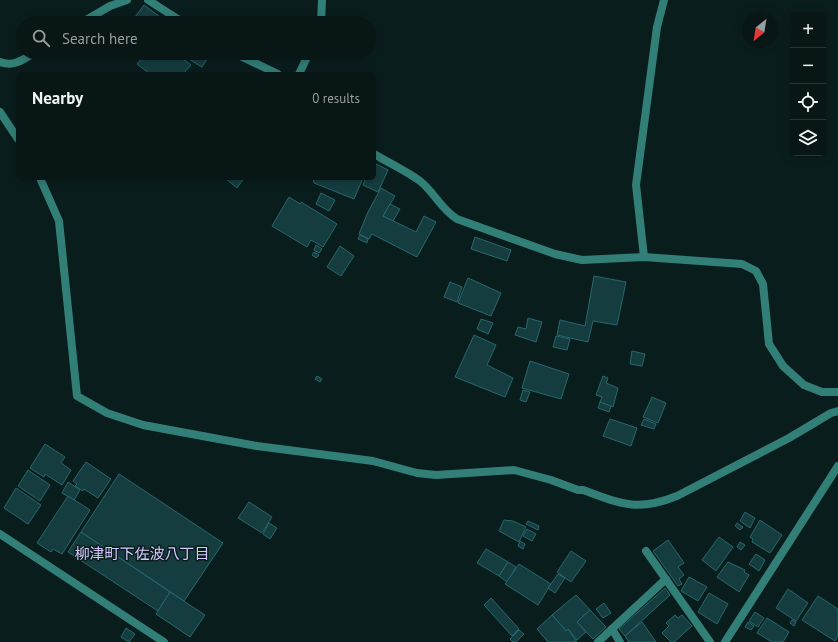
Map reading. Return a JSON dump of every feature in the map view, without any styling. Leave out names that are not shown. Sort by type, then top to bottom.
[{"type":"street","points":[[93,16],[110,6],[127,0]]},
{"type":"street","points":[[148,0],[173,16]]},
{"type":"street","points":[[321,16],[322,0]]},
{"type":"street","points":[[644,257],[636,185],[657,27],[664,0]]},
{"type":"street","points":[[0,62],[8,64],[21,62],[24,60]]},
{"type":"street","points":[[249,60],[274,72]]},
{"type":"street","points":[[300,72],[305,60]]},
{"type":"street","points":[[0,112],[16,136]]},
{"type":"street","points":[[376,155],[420,182],[433,194],[446,212],[457,219],[555,254],[582,260],[644,257],[742,264],[756,271],[763,284],[769,344],[783,366],[804,385],[822,392],[838,392]]},
{"type":"street","points":[[41,180],[59,221],[77,396],[107,413],[143,425],[257,446],[372,461],[430,474],[514,470],[551,480],[578,490],[583,490],[613,501],[640,506],[660,503],[677,496],[789,438],[831,413],[838,411]]},
{"type":"street","points":[[725,642],[838,466]]},
{"type":"street","points":[[0,534],[164,642]]},
{"type":"street","points":[[646,551],[710,642]]},
{"type":"street","points":[[598,642],[666,579]]},
{"type":"street","points":[[612,630],[620,642]]},
{"type":"building","points":[[144,5],[159,16],[136,16]]},
{"type":"building","points":[[140,60],[185,60],[191,65],[185,72],[147,72],[137,64]]},
{"type":"building","points":[[190,60],[206,60],[202,67]]},
{"type":"building","points":[[376,164],[388,170],[378,192],[363,185],[365,180],[376,180]]},
{"type":"building","points":[[227,180],[243,180],[237,188]]},
{"type":"building","points":[[313,180],[362,180],[354,199],[314,183]]},
{"type":"building","points":[[381,188],[395,196],[383,216],[416,232],[424,216],[436,222],[417,257],[372,234],[369,239],[359,234],[368,212]]},
{"type":"building","points":[[321,193],[335,200],[329,211],[316,204]]},
{"type":"building","points":[[289,197],[300,204],[301,202],[337,224],[323,247],[311,240],[307,247],[272,226]]},
{"type":"building","points":[[390,204],[400,209],[393,221],[383,216]]},
{"type":"building","points":[[360,235],[368,239],[367,243],[358,239]]},
{"type":"building","points":[[475,237],[511,250],[507,261],[471,249]]},
{"type":"building","points":[[316,245],[322,249],[319,253],[314,250]]},
{"type":"building","points":[[340,246],[354,256],[341,276],[327,267]]},
{"type":"building","points":[[314,252],[319,255],[316,258],[312,255]]},
{"type":"building","points":[[594,276],[626,282],[617,325],[593,321],[588,342],[557,335],[560,320],[585,326]]},
{"type":"building","points":[[468,278],[501,293],[491,316],[458,303]]},
{"type":"building","points":[[450,282],[462,287],[457,302],[444,297]]},
{"type":"building","points":[[528,318],[542,322],[536,342],[515,335],[518,327],[526,329]]},
{"type":"building","points":[[481,319],[493,323],[488,334],[477,329]]},
{"type":"building","points":[[474,335],[496,345],[487,365],[513,378],[505,397],[455,377]]},
{"type":"building","points":[[556,336],[570,339],[567,350],[553,347]]},
{"type":"building","points":[[632,351],[645,354],[642,366],[630,364]]},
{"type":"building","points":[[530,361],[569,374],[561,399],[522,388]]},
{"type":"building","points":[[317,376],[322,379],[320,382],[315,379]]},
{"type":"building","points":[[603,376],[608,378],[606,383],[618,388],[613,407],[600,402],[602,397],[596,395]]},
{"type":"building","points":[[523,390],[530,392],[526,402],[520,400]]},
{"type":"building","points":[[652,397],[666,403],[658,423],[643,417]]},
{"type":"building","points":[[600,402],[611,406],[609,412],[598,408]]},
{"type":"building","points":[[610,419],[637,428],[631,446],[603,436]]},
{"type":"building","points":[[644,419],[656,424],[654,429],[641,425]]},
{"type":"building","points":[[45,444],[65,457],[61,463],[71,470],[62,485],[45,474],[44,477],[30,468]]},
{"type":"building","points":[[86,462],[111,479],[98,498],[84,489],[83,491],[75,486],[77,484],[73,481]]},
{"type":"building","points":[[28,470],[50,485],[40,501],[18,486]]},
{"type":"building","points":[[119,474],[223,543],[184,601],[81,532]]},
{"type":"building","points":[[68,482],[80,490],[74,500],[62,493]]},
{"type":"building","points":[[16,488],[41,505],[28,524],[4,508]]},
{"type":"building","points":[[68,496],[90,510],[62,554],[53,549],[51,552],[37,543]]},
{"type":"building","points":[[249,502],[272,517],[262,533],[238,518]]},
{"type":"building","points":[[745,512],[755,518],[750,528],[740,521]]},
{"type":"building","points":[[504,520],[513,521],[526,527],[519,542],[499,531]]},
{"type":"building","points":[[760,520],[782,535],[770,553],[752,542],[753,539],[750,537]]},
{"type":"building","points":[[528,521],[539,526],[538,530],[526,524]]},
{"type":"building","points":[[269,523],[277,528],[270,539],[263,534]]},
{"type":"building","points":[[737,523],[743,527],[740,530],[735,526]]},
{"type":"building","points":[[527,529],[536,534],[532,541],[523,536]]},
{"type":"building","points":[[81,532],[170,592],[158,611],[68,552]]},
{"type":"building","points":[[719,537],[733,547],[716,571],[702,560]]},
{"type":"building","points":[[668,540],[684,563],[678,567],[684,575],[679,579],[682,584],[678,586],[653,551]]},
{"type":"building","points":[[520,541],[525,544],[523,549],[518,546]]},
{"type":"building","points":[[740,542],[745,545],[741,550],[737,547]]},
{"type":"building","points":[[486,549],[508,562],[499,576],[477,563]]},
{"type":"building","points":[[571,551],[586,561],[571,582],[557,572]]},
{"type":"building","points":[[756,554],[765,560],[759,571],[749,564]]},
{"type":"building","points":[[508,562],[516,567],[507,582],[499,576]]},
{"type":"building","points":[[728,562],[745,570],[744,572],[749,575],[739,592],[717,577]]},
{"type":"building","points":[[519,564],[551,584],[538,605],[505,584]]},
{"type":"building","points":[[558,574],[565,578],[555,593],[548,588]]},
{"type":"building","points":[[689,577],[707,587],[698,601],[681,591]]},
{"type":"building","points":[[665,588],[670,595],[625,636],[619,629]]},
{"type":"building","points":[[788,589],[808,603],[796,621],[776,608]]},
{"type":"building","points":[[170,592],[205,615],[190,637],[156,614]]},
{"type":"building","points":[[709,593],[728,604],[717,624],[698,612]]},
{"type":"building","points":[[576,595],[590,610],[577,622],[586,632],[577,640],[568,629],[566,631],[552,615]]},
{"type":"building","points":[[818,596],[838,609],[838,636],[835,641],[802,620]]},
{"type":"building","points":[[491,598],[519,629],[512,636],[484,605]]},
{"type":"building","points":[[604,603],[611,613],[603,618],[596,609]]},
{"type":"building","points":[[590,610],[606,627],[593,639],[577,622]]},
{"type":"building","points":[[755,612],[764,618],[758,627],[749,621]]},
{"type":"building","points":[[552,615],[566,631],[568,629],[577,642],[548,642],[537,629]]},
{"type":"building","points":[[675,615],[678,618],[682,615],[692,626],[674,642],[671,642],[662,633],[669,626],[666,623]]},
{"type":"building","points":[[767,618],[789,632],[783,642],[772,642],[757,633]]},
{"type":"building","points":[[792,620],[796,622],[794,626],[790,623]]},
{"type":"building","points":[[642,622],[656,642],[629,642],[625,636]]},
{"type":"building","points":[[748,622],[754,626],[751,630],[745,627]]},
{"type":"building","points":[[126,628],[135,634],[129,642],[121,637]]},
{"type":"building","points":[[519,630],[524,634],[516,642],[513,642],[510,639]]},
{"type":"district","name":"柳津町下佐波八丁目","points":[[142,554]]}]
